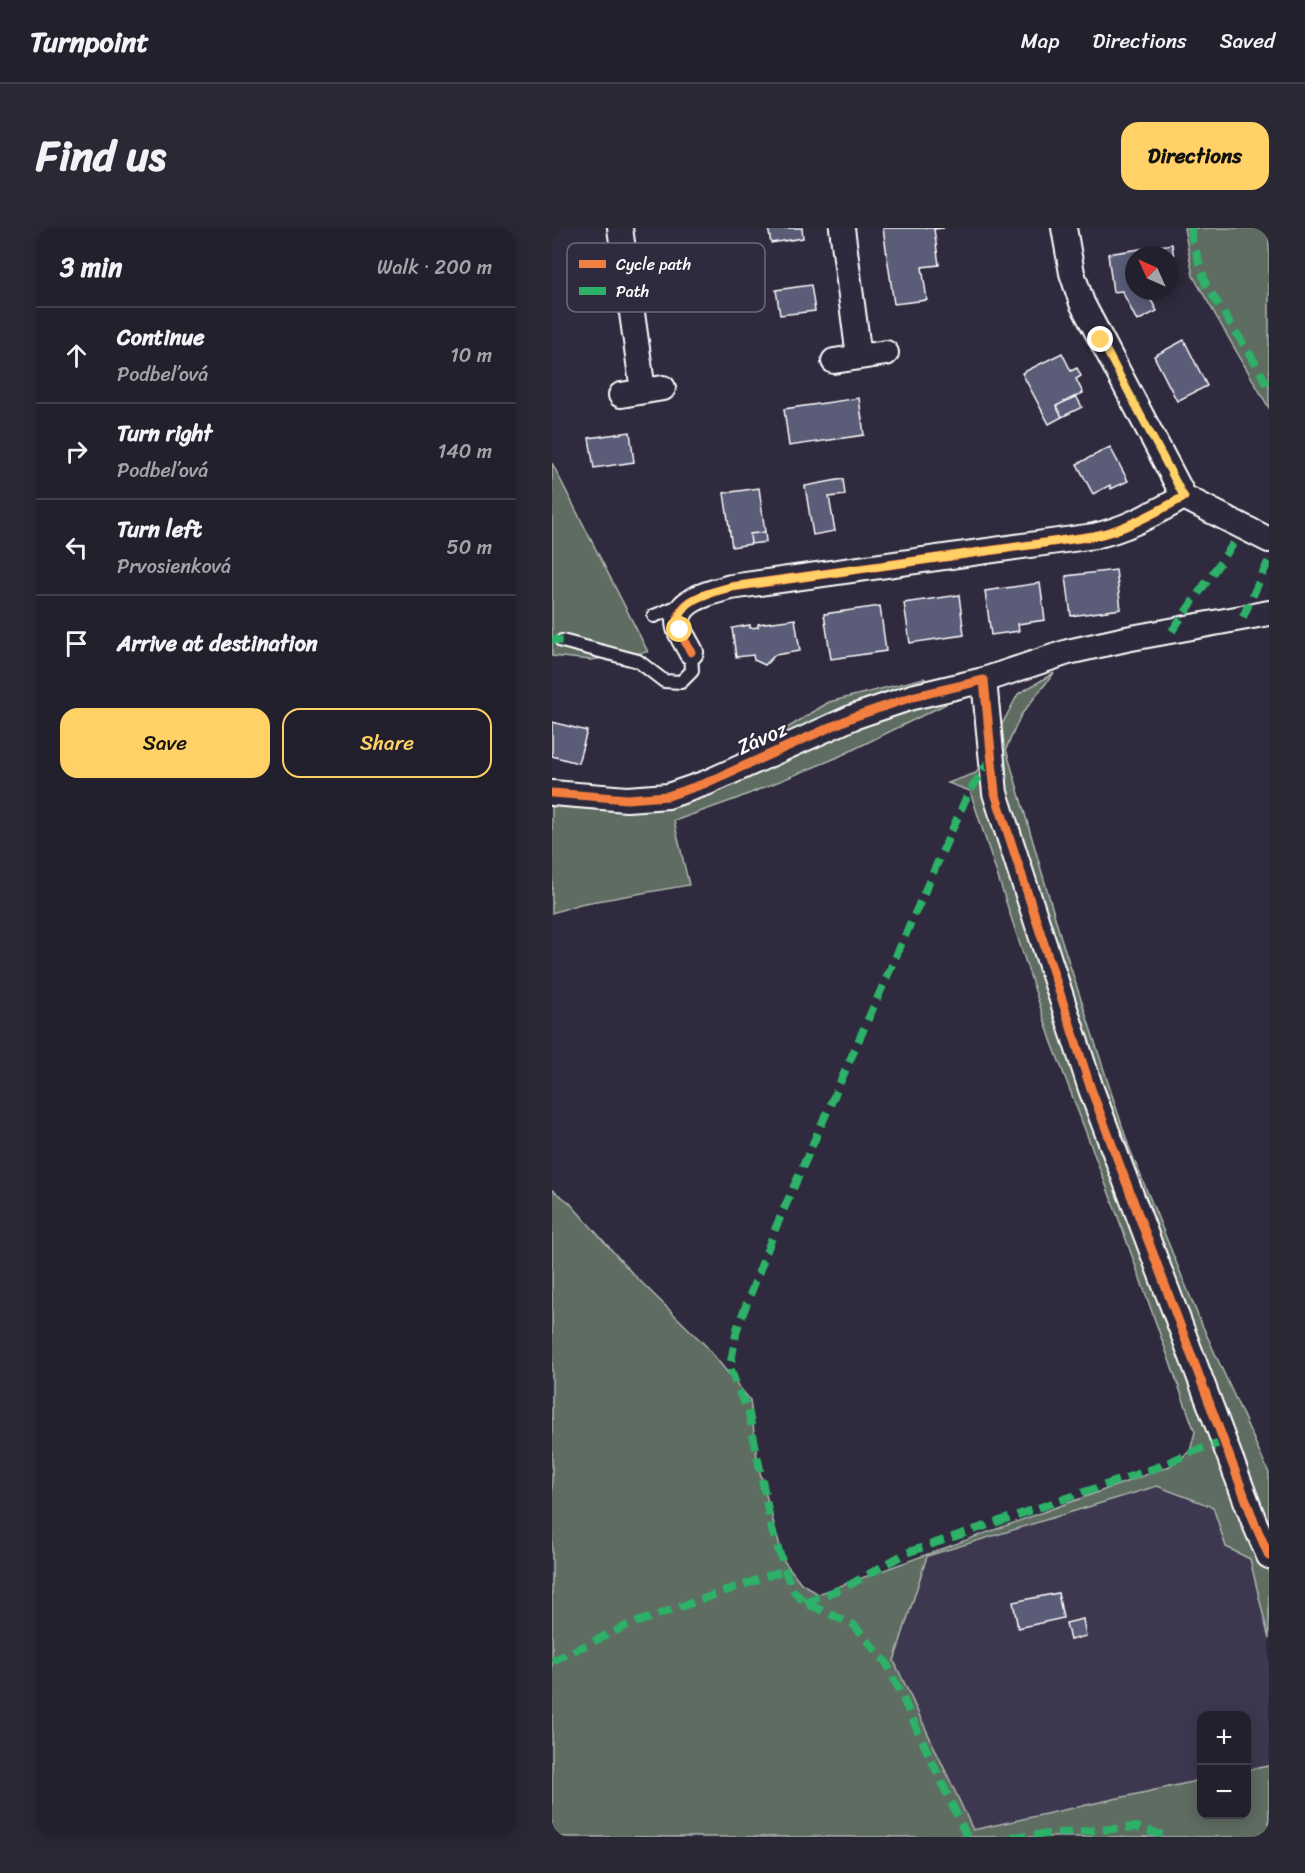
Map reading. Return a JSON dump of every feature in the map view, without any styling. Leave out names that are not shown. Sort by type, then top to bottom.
[{"type":"street","points":[[620,228],[622,243]]},
{"type":"street","points":[[842,228],[860,357]]},
{"type":"street","points":[[1064,228],[1072,273],[1082,303],[1184,497],[1269,540]]},
{"type":"street","points":[[631,312],[642,392]]},
{"type":"street","points":[[834,361],[886,353]]},
{"type":"street","points":[[691,652],[680,630],[678,621],[681,610],[690,602],[709,593],[731,587],[1114,531],[1131,525],[1184,497]]},
{"type":"street","name":"Závoz","points":[[552,793],[627,799],[668,796],[706,783],[853,717],[912,697],[984,681],[1068,652],[1269,613]]},
{"type":"street","points":[[984,681],[995,793],[1091,1089],[1269,1556]]},
{"type":"lane","points":[[654,616],[690,602]]},
{"type":"lane","points":[[562,641],[638,661],[664,681],[681,682],[692,671],[691,652]]},
{"type":"shaded area","points":[[1157,1486],[1213,1507],[1226,1547],[1250,1559],[1269,1639],[1269,1766],[1251,1769],[1251,1711],[1197,1711],[1197,1781],[973,1830],[894,1661],[927,1556]]},
{"type":"green space","points":[[1184,228],[1269,228],[1269,408],[1193,276]]},
{"type":"green space","points":[[552,463],[648,652],[591,660],[552,656]]},
{"type":"green space","points":[[1054,673],[1021,715],[1006,749],[1061,938],[1129,1147],[1199,1318],[1269,1473],[1269,1639],[1250,1559],[1226,1547],[1213,1507],[1157,1486],[927,1556],[894,1661],[973,1830],[1197,1781],[1197,1819],[1251,1819],[1251,1769],[1269,1766],[1269,1837],[552,1837],[552,1190],[569,1202],[632,1273],[706,1346],[750,1400],[758,1465],[784,1561],[801,1583],[818,1594],[1170,1466],[1190,1451],[1195,1432],[1118,1217],[1051,1040],[970,791],[948,783],[976,773],[1018,694]]},
{"type":"green space","points":[[924,678],[946,704],[836,758],[736,799],[674,821],[689,885],[580,904],[552,913],[552,803],[702,781],[829,702]]},
{"type":"building","points":[[768,228],[802,228],[803,238],[771,243]]},
{"type":"building","points":[[883,228],[944,228],[934,229],[939,265],[922,267],[927,300],[894,304]]},
{"type":"building","points":[[1125,251],[1125,297],[1122,291],[1113,292],[1108,254]]},
{"type":"building","points":[[811,285],[815,311],[780,315],[776,290]]},
{"type":"building","points":[[1126,300],[1151,300],[1157,311],[1137,321]]},
{"type":"building","points":[[1184,340],[1207,386],[1177,401],[1154,356]]},
{"type":"building","points":[[1062,353],[1071,371],[1077,368],[1081,376],[1076,379],[1083,393],[1056,406],[1062,417],[1049,424],[1022,373]]},
{"type":"building","points":[[1076,396],[1082,407],[1062,417],[1056,406]]},
{"type":"building","points":[[859,398],[864,435],[789,446],[784,409]]},
{"type":"building","points":[[630,432],[634,462],[594,468],[589,438]]},
{"type":"building","points":[[1110,447],[1128,481],[1111,489],[1110,485],[1093,494],[1077,464]]},
{"type":"building","points":[[843,479],[845,495],[829,497],[835,531],[813,535],[805,486]]},
{"type":"building","points":[[759,488],[765,532],[750,534],[751,544],[732,547],[724,493]]},
{"type":"building","points":[[765,532],[766,542],[751,544],[750,534]]},
{"type":"building","points":[[1116,570],[1121,609],[1071,616],[1066,576]]},
{"type":"building","points":[[1040,583],[1045,620],[1018,624],[1019,631],[991,635],[985,591]]},
{"type":"building","points":[[959,595],[964,635],[910,643],[904,603]]},
{"type":"building","points":[[880,606],[886,651],[831,659],[824,614]]},
{"type":"building","points":[[795,619],[800,651],[775,655],[765,665],[754,660],[753,655],[736,657],[732,628],[750,625],[750,628],[758,627],[758,624]]},
{"type":"building","points":[[552,722],[587,731],[578,763],[552,756]]},
{"type":"building","points":[[1058,1593],[1063,1618],[1018,1628],[1013,1602]]},
{"type":"building","points":[[1083,1619],[1086,1636],[1070,1640],[1066,1623]]},
{"type":"marked path","points":[[1191,228],[1206,285],[1256,364],[1269,389]]},
{"type":"marked path","points":[[1172,631],[1236,540]]},
{"type":"marked path","points":[[1243,617],[1269,560]]},
{"type":"marked path","points":[[552,639],[562,641]]},
{"type":"marked path","points":[[967,1837],[886,1662],[854,1625],[805,1603],[791,1588],[772,1530],[748,1409],[730,1367],[737,1329],[776,1227],[967,796],[991,758]]},
{"type":"marked path","points":[[805,1603],[846,1587],[906,1553],[1155,1468],[1197,1450],[1224,1442]]},
{"type":"marked path","points":[[552,1661],[626,1626],[785,1570]]},
{"type":"marked path","points":[[1011,1837],[1137,1827],[1169,1837]]},
{"type":"cycle path","points":[[691,652],[679,629],[680,613],[691,601],[707,594],[731,587],[1094,536],[1129,525],[1184,497]]},
{"type":"cycle path","points":[[552,793],[627,799],[668,796],[706,783],[853,717],[912,697],[984,680],[995,793],[1091,1089],[1269,1556]]},
{"type":"route","points":[[680,630],[678,621],[681,610],[690,602],[709,593],[731,587],[1094,536],[1131,525],[1184,497],[1101,340]]}]
